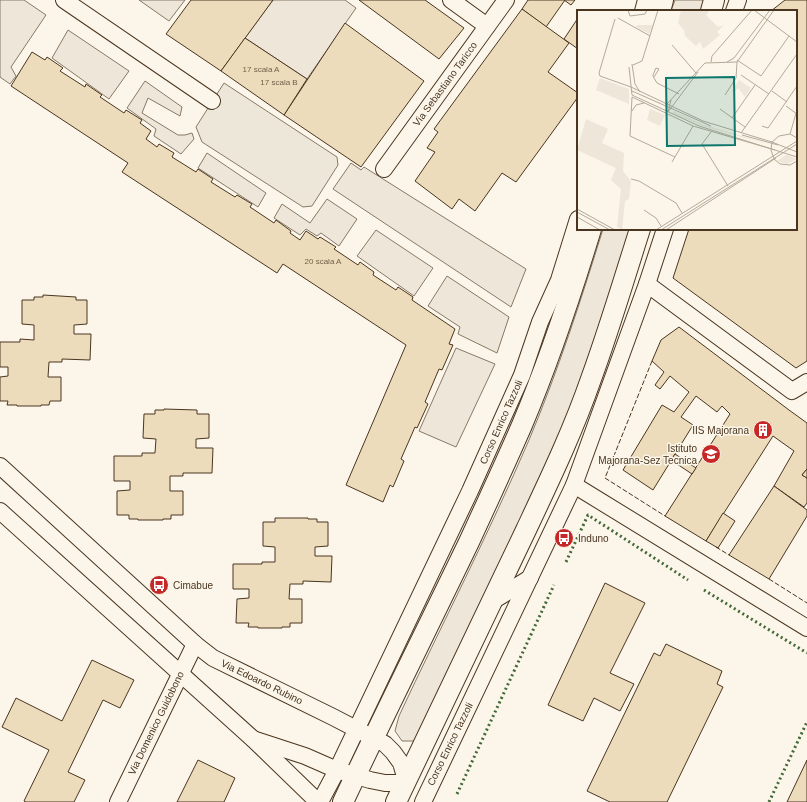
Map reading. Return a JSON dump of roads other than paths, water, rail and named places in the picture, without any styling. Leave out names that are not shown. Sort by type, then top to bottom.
[{"type":"street","points":[[64,0],[212,101]]},
{"type":"street","points":[[451,0],[487,26]]},
{"type":"street","name":"Via Sebastiano Taricco","points":[[384,169],[506,0]]},
{"type":"street","points":[[643,10],[646,0]]},
{"type":"street","points":[[660,10],[663,0]]},
{"type":"street","points":[[710,10],[714,0]]},
{"type":"street","points":[[734,10],[738,0]]},
{"type":"street","name":"Corso Enrico Tazzoli","points":[[343,802],[346,773],[356,729],[470,492],[522,375],[540,322],[559,280],[577,222]]},
{"type":"street","name":"Corso Enrico Tazzoli","points":[[319,802],[346,773],[374,738],[501,475],[546,365],[591,230]]},
{"type":"street","name":"Corso Enrico Tazzoli","points":[[396,802],[546,487],[577,417],[604,344],[640,230]]},
{"type":"street","name":"Corso Enrico Tazzoli","points":[[423,802],[574,485],[648,284],[665,230]]},
{"type":"street","points":[[648,284],[792,391],[807,382]]},
{"type":"street","name":"Corso Enrico Tazzoli","points":[[604,344],[604,404]]},
{"type":"street","name":"Via Edoardo Rubino","points":[[0,466],[195,644],[213,658],[385,744],[401,763],[406,780]]},
{"type":"street","points":[[574,485],[807,628]]},
{"type":"street","points":[[0,512],[253,739],[319,802]]},
{"type":"street","points":[[491,602],[530,578]]},
{"type":"street","points":[[409,619],[443,597]]},
{"type":"street","name":"Via Domenico Guidobono","points":[[118,802],[195,644]]},
{"type":"street","points":[[253,739],[305,756],[346,773],[385,783],[395,783],[406,780]]},
{"type":"place","name":"IIS Majorana","points":[[763,430]]},
{"type":"place","name":"Istituto Majorana-Sez Tecnica","points":[[711,454]]},
{"type":"place","name":"Induno","points":[[564,538]]},
{"type":"place","name":"Cimabue","points":[[159,585]]}]
